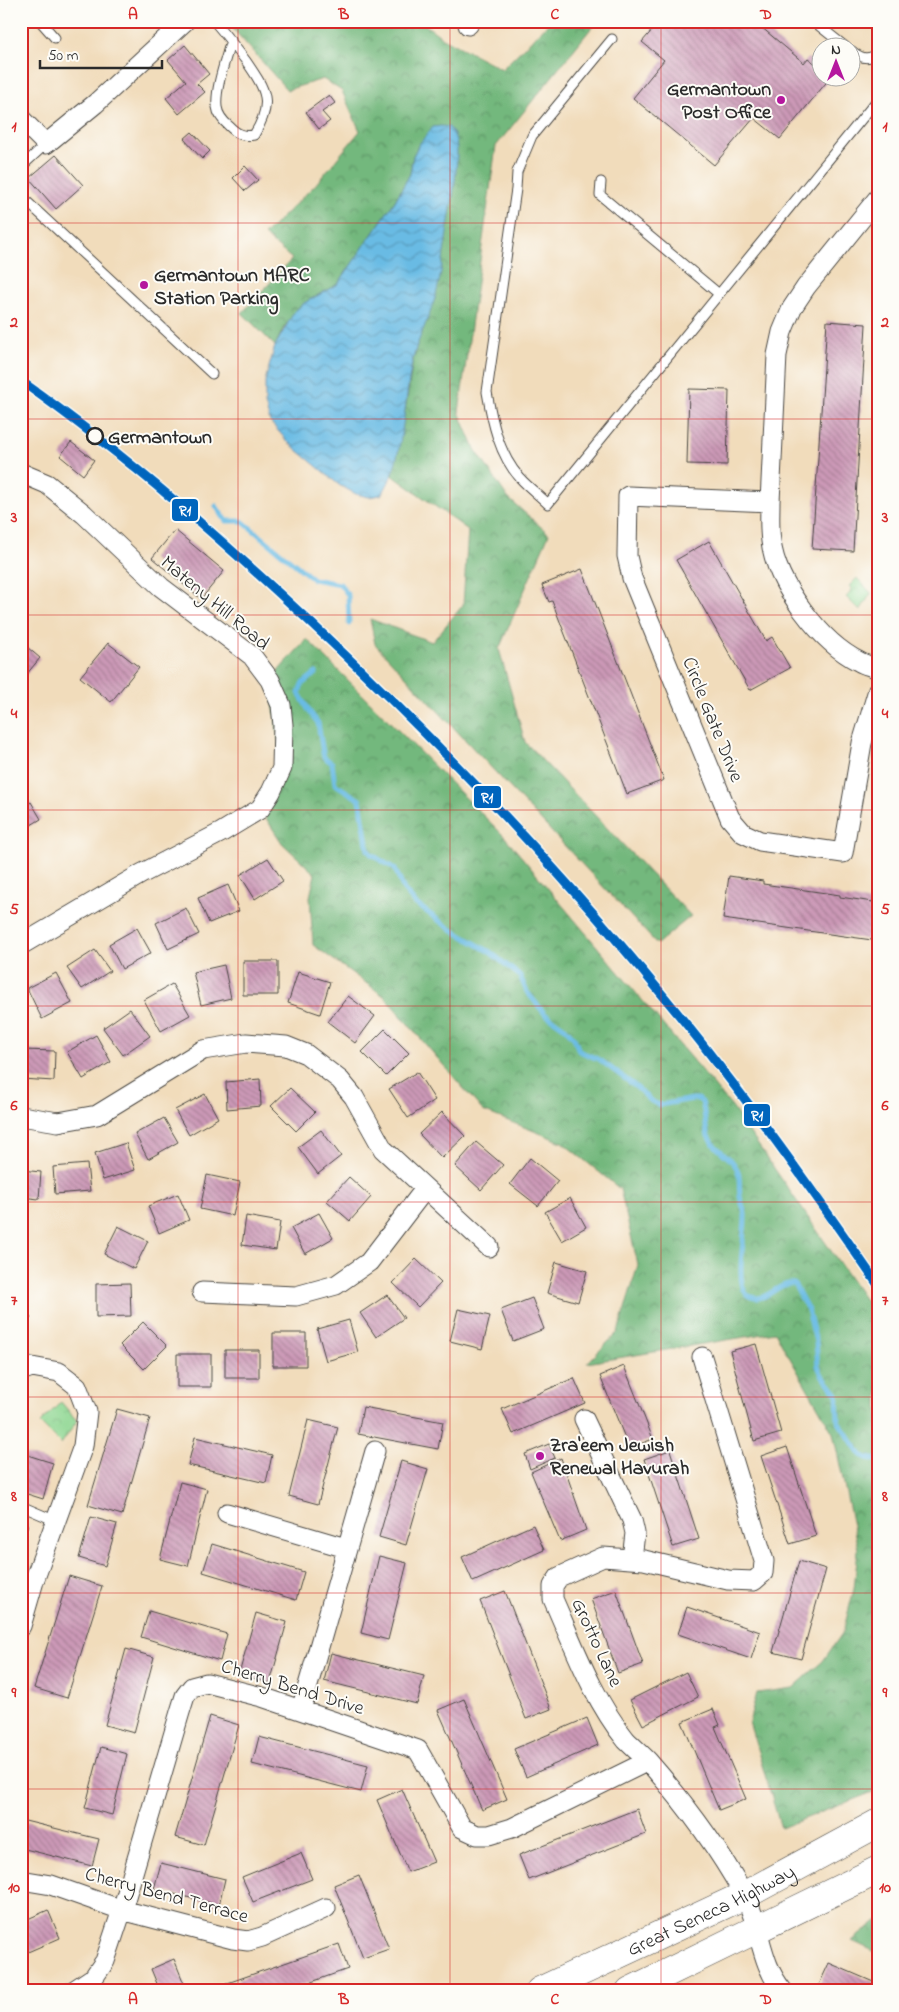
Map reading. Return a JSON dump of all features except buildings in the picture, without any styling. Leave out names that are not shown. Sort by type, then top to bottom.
[{"type":"main road","name":"Great Seneca Highway","points":[[540,1991],[744,1894],[878,1823]]},
{"type":"main road","name":"Great Seneca Highway","points":[[630,1991],[878,1870]]},
{"type":"street","points":[[21,119],[46,144],[94,104],[185,21]]},
{"type":"street","points":[[878,198],[870,217],[806,287],[792,308],[782,332],[777,355],[770,502],[771,541],[777,566],[794,597],[812,622],[834,644],[859,662],[878,669]]},
{"type":"street","name":"Mateny Hill Road","points":[[21,473],[47,484],[84,514],[160,587],[252,656],[270,680],[281,705],[283,726],[282,768],[271,792],[260,809],[222,832],[141,874],[21,946]]},
{"type":"street","name":"Circle Gate Drive","points":[[770,502],[628,496],[627,556],[632,578],[730,818],[744,833],[760,840],[843,853],[862,743],[878,690]]},
{"type":"street","points":[[21,1116],[58,1122],[97,1115],[204,1050],[246,1043],[286,1046],[306,1054],[340,1080],[354,1097],[383,1149],[488,1247]]},
{"type":"street","points":[[202,1292],[296,1296],[336,1285],[369,1262],[426,1189]]},
{"type":"street","name":"Grotto Lane","points":[[702,1357],[764,1561],[763,1573],[754,1581],[728,1580],[644,1560],[603,1558],[559,1577],[553,1586],[553,1599],[603,1706],[626,1740],[648,1761],[695,1820],[744,1894],[758,1930],[764,1957],[775,1981],[782,1991]]},
{"type":"street","points":[[21,1371],[32,1367],[59,1372],[76,1386],[87,1412],[83,1446],[34,1581],[21,1626]]},
{"type":"street","points":[[584,1419],[632,1520],[635,1534],[632,1559]]},
{"type":"street","points":[[301,1710],[375,1451]]},
{"type":"street","points":[[227,1513],[346,1548]]},
{"type":"street","name":"Cherry Bend Drive","points":[[73,1991],[94,1978],[105,1961],[122,1910],[185,1696],[192,1687],[207,1683],[262,1697],[418,1750],[462,1828],[477,1835],[489,1835],[512,1828],[648,1761]]},
{"type":"street","name":"Cherry Bend Terrace","points":[[21,1880],[52,1885],[122,1910],[233,1939],[248,1941],[262,1937],[326,1908]]},
{"type":"lane","points":[[40,21],[55,38]]},
{"type":"lane","points":[[214,21],[231,40],[263,86],[266,102],[263,121],[254,135],[244,136],[234,131],[221,118],[217,108],[217,96],[231,40]]},
{"type":"lane","points":[[813,21],[834,38]]},
{"type":"lane","points":[[612,38],[532,136],[516,172],[516,189],[487,392],[492,421],[503,452],[519,477],[548,504],[878,99]]},
{"type":"lane","points":[[862,56],[866,58],[878,53]]},
{"type":"lane","points":[[21,167],[46,144]]},
{"type":"lane","points":[[602,182],[600,195],[719,294]]},
{"type":"lane","points":[[21,196],[212,374]]},
{"type":"lane","points":[[21,1506],[56,1521]]},
{"type":"green space","points":[[226,21],[420,21],[443,38],[502,69],[551,21],[597,21],[496,146],[459,412],[475,449],[508,498],[549,534],[499,649],[525,742],[691,916],[657,944],[375,644],[370,619],[432,642],[463,605],[468,530],[392,475],[413,360],[422,329],[435,298],[454,186],[419,144],[413,156],[410,174],[395,201],[338,284],[304,303],[284,327],[275,346],[242,313],[292,259],[264,235],[316,184],[360,131],[342,91],[323,79],[287,90]]},
{"type":"green space","points":[[857,578],[871,593],[860,611],[846,597],[850,593],[851,588],[849,586]]},
{"type":"green space","points":[[307,639],[504,836],[732,1107],[878,1319],[878,1790],[781,1828],[749,1722],[757,1693],[793,1688],[823,1661],[843,1632],[854,1589],[858,1549],[833,1433],[775,1332],[587,1363],[618,1332],[638,1265],[620,1189],[562,1142],[483,1111],[384,996],[313,945],[310,897],[315,874],[282,843],[260,809],[282,768],[270,680]]},
{"type":"green space","points":[[61,1402],[77,1421],[61,1444],[40,1423]]},
{"type":"green space","points":[[878,1920],[878,1953],[852,1941]]},
{"type":"water","points":[[433,127],[449,127],[451,130],[457,144],[457,151],[454,189],[439,280],[433,306],[413,359],[399,449],[394,467],[389,482],[381,495],[369,497],[356,494],[339,485],[290,444],[270,422],[265,404],[265,381],[275,346],[294,312],[304,303],[338,284],[395,201],[410,174],[413,156],[419,144]]},
{"type":"waterway","points":[[216,506],[226,521],[242,521],[313,579],[340,584],[348,595],[349,624]]},
{"type":"waterway","points":[[316,673],[302,684],[299,693],[318,723],[324,757],[332,763],[335,784],[360,800],[368,850],[371,854],[395,869],[404,890],[416,904],[452,930],[490,952],[520,976],[527,992],[545,1014],[565,1028],[574,1038],[579,1051],[600,1060],[635,1086],[651,1101],[659,1105],[693,1099],[698,1099],[702,1102],[710,1140],[737,1168],[740,1195],[745,1211],[741,1258],[744,1291],[749,1296],[761,1298],[782,1286],[794,1284],[808,1310],[816,1342],[818,1366],[822,1375],[837,1394],[838,1421],[861,1455],[878,1460]]},
{"type":"transit line","name":"R1","points":[[21,381],[139,471],[251,568],[378,687],[483,793],[585,903],[681,1017],[766,1127],[878,1285]]},
{"type":"place","name":"Germantown Post Office","points":[[781,100]]},
{"type":"place","name":"Germantown MARC Station Parking","points":[[144,285]]},
{"type":"place","name":"Germantown","points":[[95,436]]},
{"type":"place","name":"Zra'eem Jewish Renewal Havurah","points":[[540,1456]]}]
